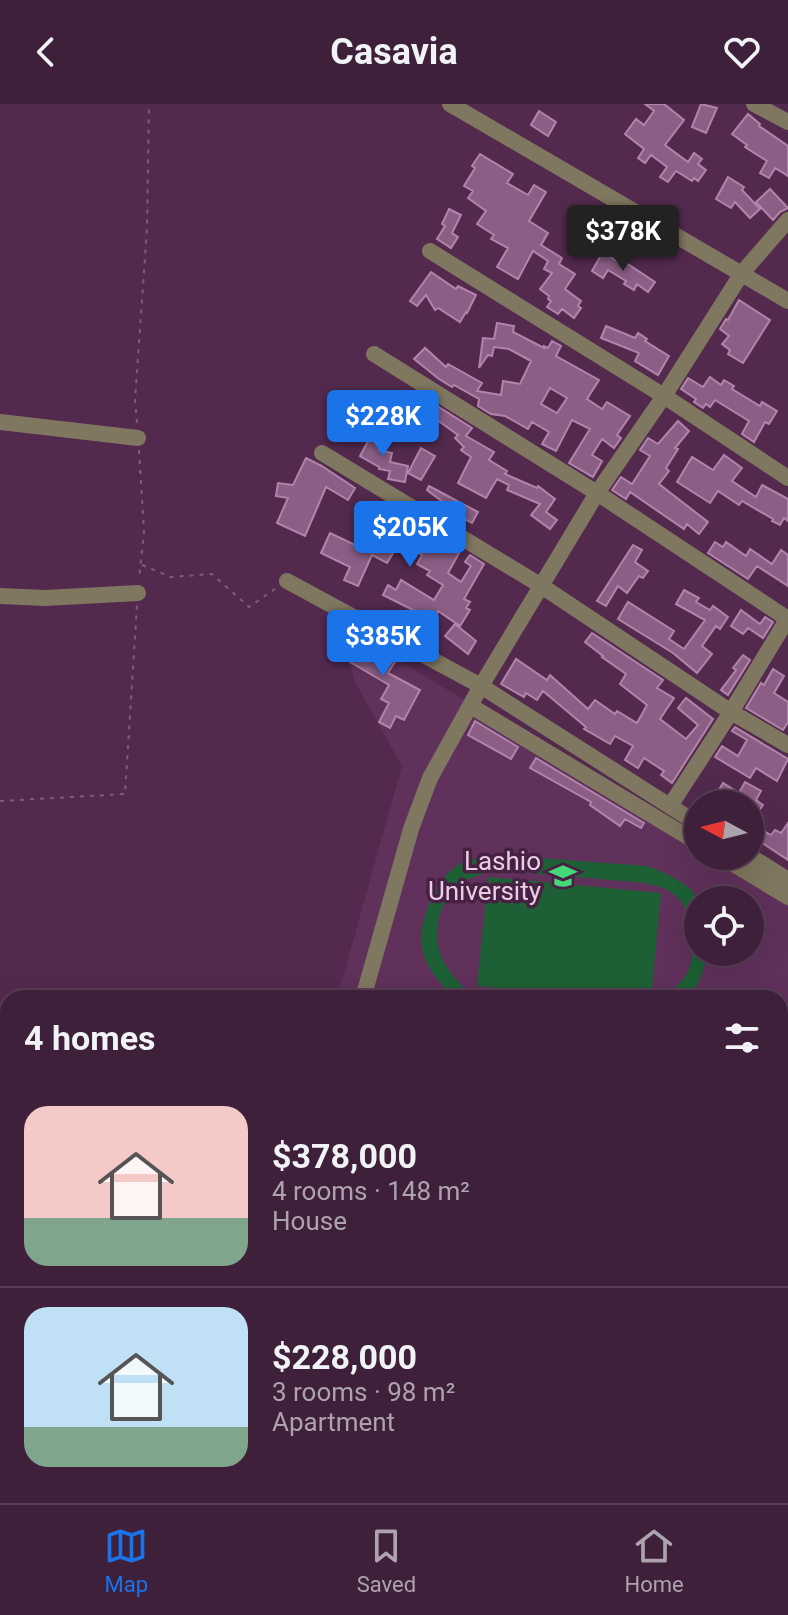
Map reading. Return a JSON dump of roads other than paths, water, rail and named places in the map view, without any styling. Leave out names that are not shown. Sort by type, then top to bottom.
[{"type":"street","points":[[450,104],[788,301]]},
{"type":"street","points":[[754,104],[788,122]]},
{"type":"street","points":[[365,990],[411,829],[430,778],[540,585],[597,493],[664,396],[742,273],[788,220]]},
{"type":"street","points":[[430,251],[664,396],[788,478]]},
{"type":"street","points":[[374,354],[597,493],[788,618],[670,806]]},
{"type":"street","points":[[0,422],[138,438]]},
{"type":"street","points":[[322,453],[540,585],[731,712],[788,745]]},
{"type":"street","points":[[287,581],[481,686],[684,815]]},
{"type":"street","points":[[0,596],[45,598],[138,593]]},
{"type":"street","points":[[471,706],[684,835]]},
{"type":"street","points":[[764,865],[788,880]]},
{"type":"street","points":[[743,870],[788,897]]},
{"type":"place","name":"Lashio University","points":[[563,876]]}]
